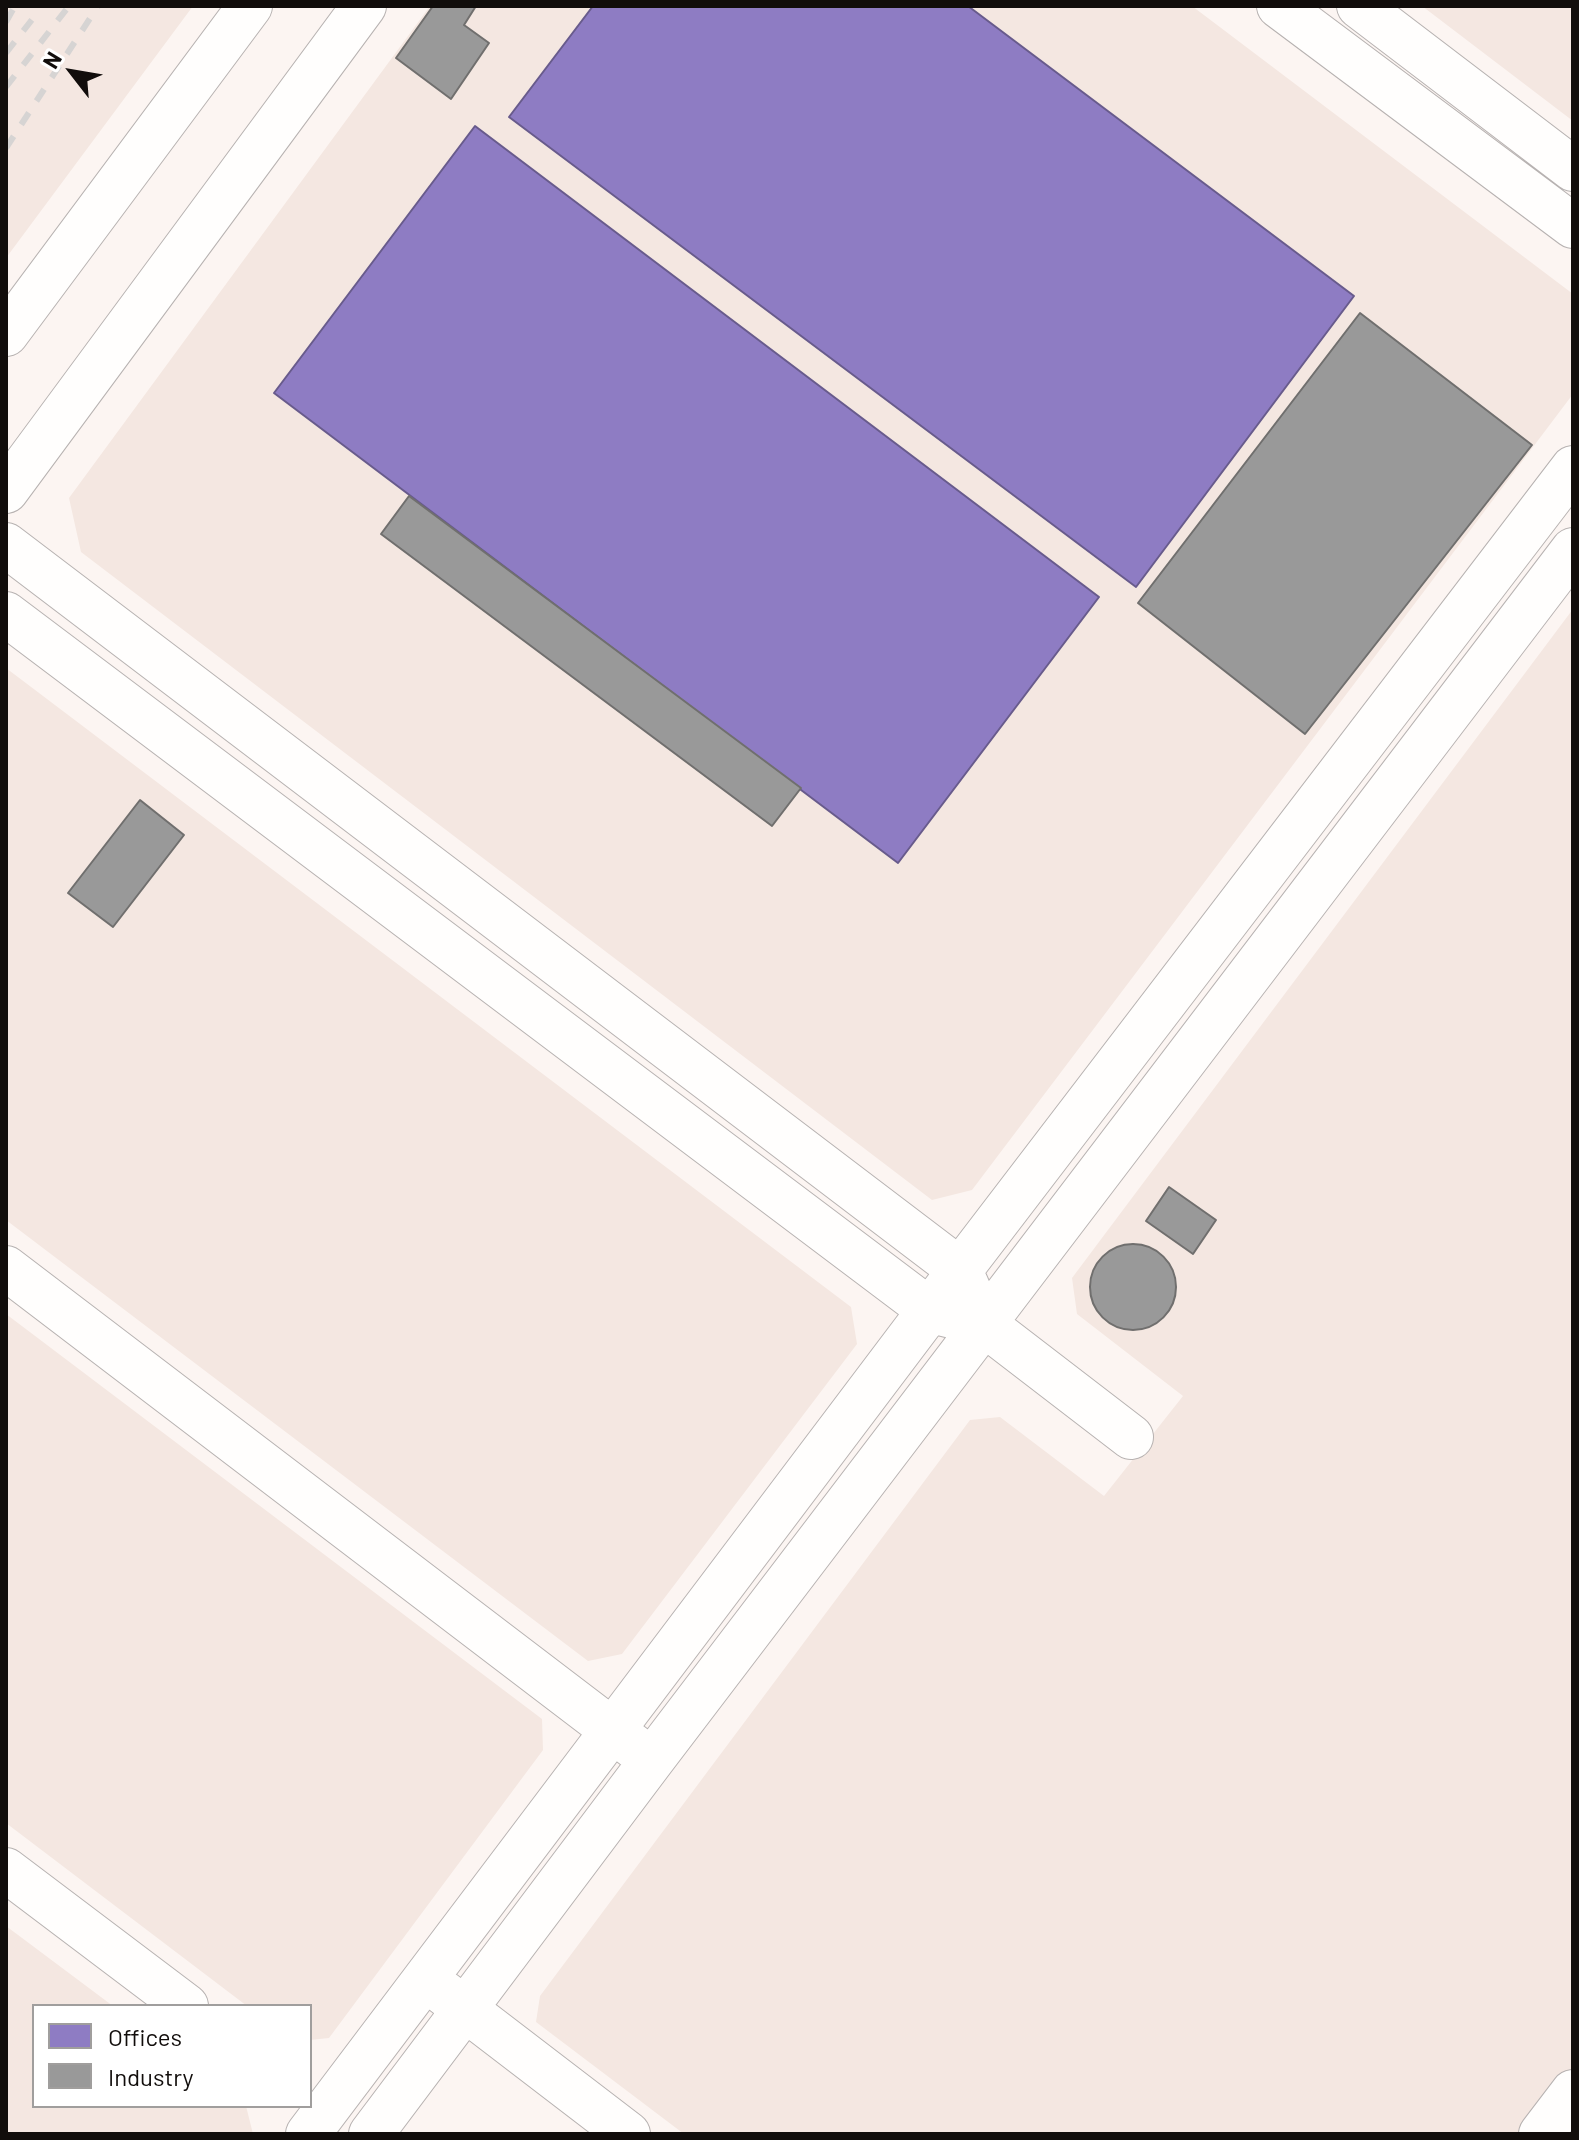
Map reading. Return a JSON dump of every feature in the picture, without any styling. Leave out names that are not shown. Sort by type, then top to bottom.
[{"type":"street","points":[[6,334],[250,6]]},
{"type":"street","points":[[6,491],[364,6]]},
{"type":"street","points":[[1279,6],[1573,226]]},
{"type":"street","points":[[1359,6],[1573,169]]},
{"type":"street","points":[[325,2120],[426,1979],[960,1270],[1573,468]]},
{"type":"street","points":[[6,545],[960,1270],[984,1324]]},
{"type":"street","points":[[371,2134],[1573,550]]},
{"type":"street","points":[[6,614],[931,1311],[984,1324],[1131,1437]]},
{"type":"street","points":[[6,1268],[652,1760]]},
{"type":"street","points":[[6,1870],[183,2004]]},
{"type":"street","points":[[426,1979],[628,2134]]},
{"type":"street","points":[[1541,2134],[1573,2092]]},
{"type":"shaded area","points":[[6,6],[193,6],[6,258]]},
{"type":"shaded area","points":[[430,6],[1192,6],[1573,294],[1573,394],[972,1190],[932,1200],[81,552],[69,498]]},
{"type":"shaded area","points":[[1422,6],[1573,6],[1573,121]]},
{"type":"shaded area","points":[[1573,609],[1573,2134],[684,2134],[536,2022],[540,1996],[970,1420],[1000,1417],[1104,1496],[1183,1396],[1077,1314],[1072,1278]]},
{"type":"shaded area","points":[[6,668],[851,1307],[857,1344],[622,1654],[588,1661],[6,1220]]},
{"type":"shaded area","points":[[6,1314],[542,1719],[543,1750],[329,2038],[312,2040],[312,2004],[244,2004],[6,1823]]},
{"type":"shaded area","points":[[6,1926],[110,2004],[32,2004],[32,2108],[246,2108],[253,2134],[6,2134]]},
{"type":"building: Offices","points":[[593,6],[968,6],[1354,296],[1136,587],[509,117]]},
{"type":"building: Offices","points":[[475,126],[1099,597],[898,863],[274,393]]},
{"type":"building: Industry","points":[[433,6],[476,6],[464,25],[489,43],[451,99],[396,58]]},
{"type":"building: Industry","points":[[1360,313],[1532,445],[1305,734],[1138,603]]},
{"type":"building: Industry","points":[[409,496],[801,788],[772,826],[381,534]]},
{"type":"building: Industry","points":[[140,800],[184,835],[113,927],[68,893]]},
{"type":"building: Industry","points":[[1169,1187],[1216,1220],[1193,1254],[1146,1221]]},
{"type":"building: Industry","points":[[1133,1244],[1149,1248],[1163,1257],[1172,1271],[1176,1287],[1172,1303],[1163,1317],[1149,1326],[1133,1330],[1117,1326],[1103,1317],[1094,1303],[1090,1287],[1094,1271],[1103,1257],[1117,1248]]},
{"type":"railway","points":[[6,22],[15,6]]},
{"type":"railway","points":[[6,87],[69,6]]},
{"type":"railway","points":[[6,148],[98,6]]},
{"type":"railway","points":[[6,53],[38,12]]}]
